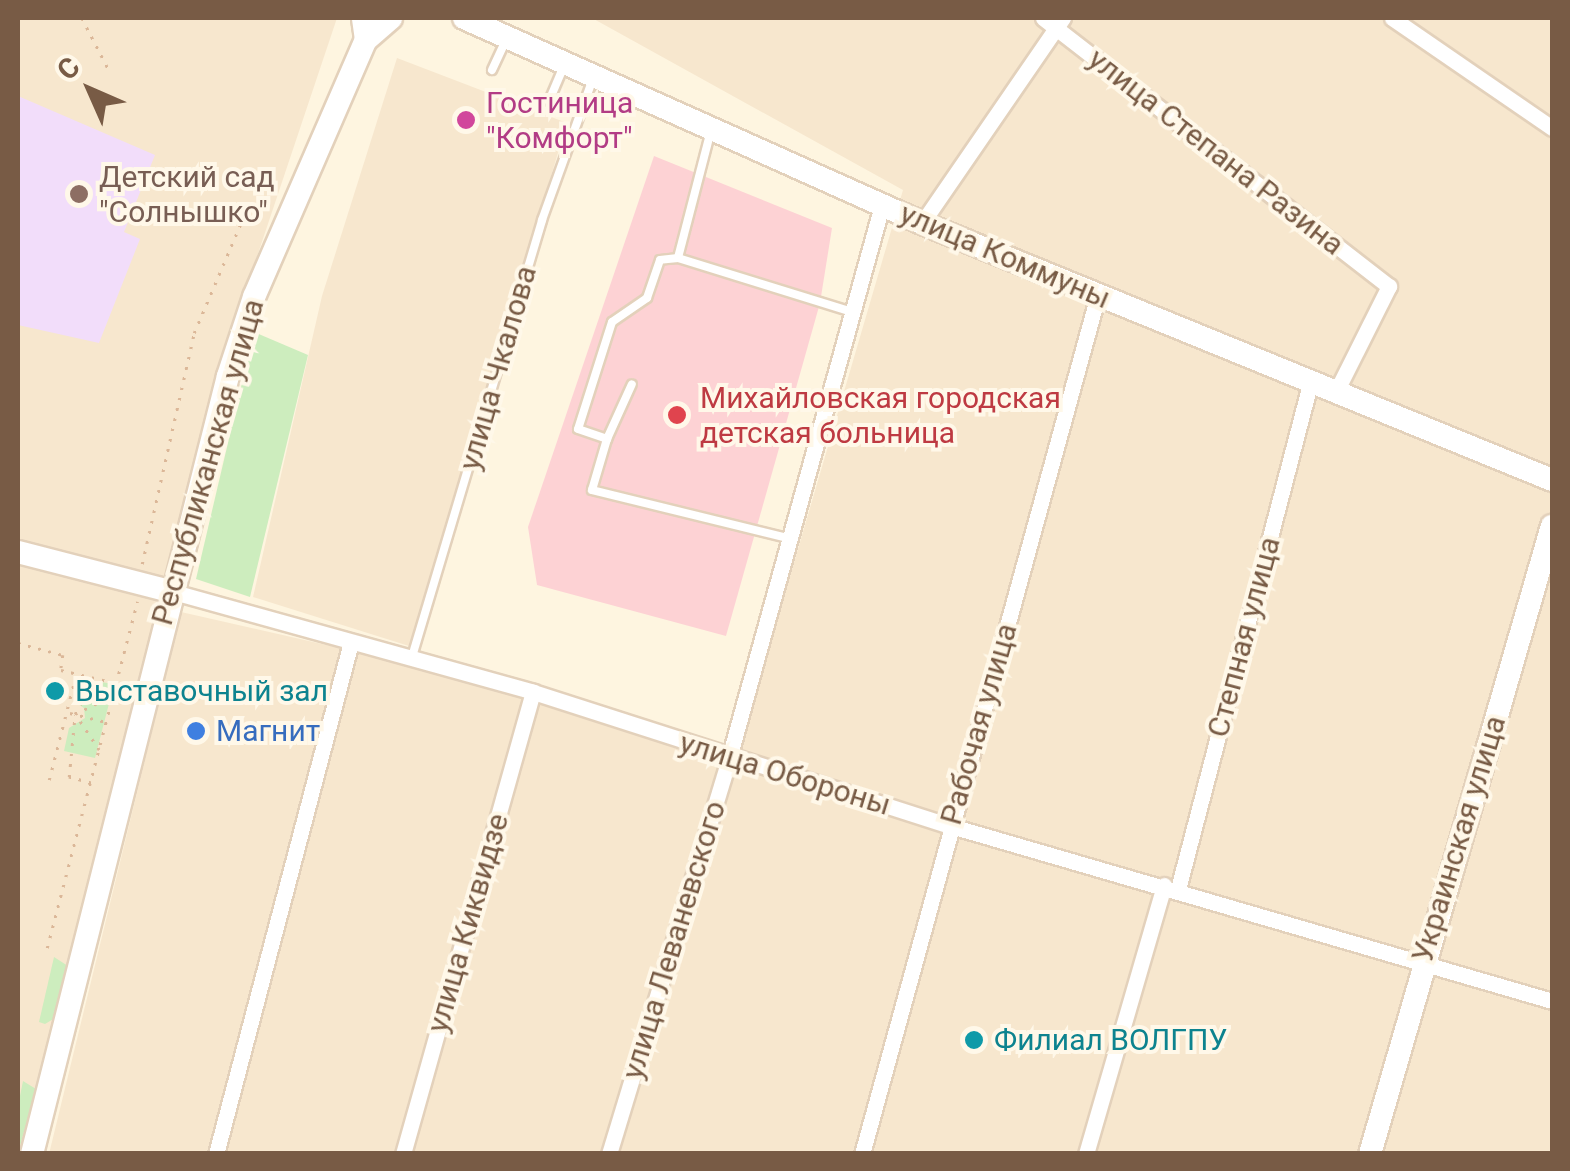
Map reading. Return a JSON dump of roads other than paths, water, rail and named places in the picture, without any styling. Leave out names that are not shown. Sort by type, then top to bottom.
[{"type":"street","points":[[364,29],[391,18]]},
{"type":"street","name":"улица Коммуны","points":[[464,18],[922,222],[1552,480]]},
{"type":"street","points":[[1392,18],[1552,128]]},
{"type":"street","points":[[922,222],[1054,21]]},
{"type":"street","name":"улица Степана Разина","points":[[1054,21],[1388,286],[1335,394]]},
{"type":"street","name":"Республиканская улица","points":[[32,1154],[170,591],[254,297],[364,29]]},
{"type":"street","name":"улица Леваневского","points":[[608,1154],[729,758],[882,205]]},
{"type":"street","name":"Рабочая улица","points":[[862,1154],[1098,295]]},
{"type":"street","name":"Степная улица","points":[[1086,1154],[1171,887],[1310,384]]},
{"type":"street","name":"Украинская улица","points":[[1370,1154],[1552,526]]},
{"type":"street","name":"улица Обороны","points":[[18,552],[533,692],[729,758],[951,826],[1552,1000]]},
{"type":"street","points":[[216,1154],[351,642]]},
{"type":"street","name":"улица Киквидзе","points":[[403,1154],[533,692]]},
{"type":"lane","points":[[492,70],[507,38]]},
{"type":"lane","points":[[549,101],[564,65]]},
{"type":"lane","name":"улица Чкалова","points":[[412,660],[542,220],[593,78]]},
{"type":"lane","points":[[678,258],[710,130]]},
{"type":"lane","points":[[607,439],[578,429],[612,322],[647,298],[660,260],[678,258],[852,312]]},
{"type":"lane","points":[[632,384],[607,439],[592,490],[787,538]]},
{"type":"place","name":"Гостиница \"Комфорт\"","points":[[466,120]]},
{"type":"place","name":"Детский сад \"Солнышко\"","points":[[79,194]]},
{"type":"place","name":"Михайловская городская детская больница","points":[[677,415]]},
{"type":"place","name":"Выставочный зал","points":[[55,691]]},
{"type":"place","name":"Магнит","points":[[196,731]]},
{"type":"place","name":"Филиал ВОЛГПУ","points":[[974,1040]]}]
